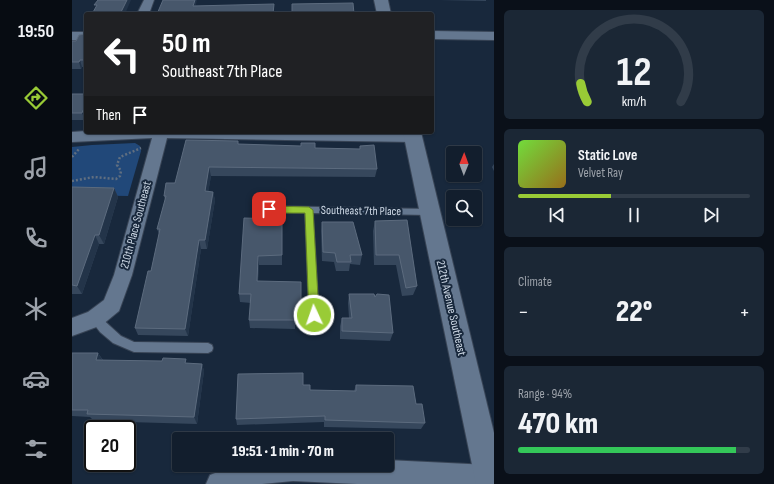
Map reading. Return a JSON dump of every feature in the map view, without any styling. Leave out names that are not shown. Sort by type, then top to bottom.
[{"type":"street","points":[[144,12],[149,0]]},
{"type":"street","points":[[381,0],[384,12]]},
{"type":"street","points":[[72,36],[84,36]]},
{"type":"street","points":[[434,36],[494,36]]},
{"type":"street","points":[[72,136],[159,140],[412,134]]},
{"type":"street","name":"212th Avenue Southeast","points":[[412,134],[491,479]]},
{"type":"street","name":"210th Place Southeast","points":[[100,316],[112,305],[118,290],[159,140]]},
{"type":"street","points":[[72,327],[100,316]]},
{"type":"street","points":[[219,484],[244,474],[266,470],[293,476],[491,479]]},
{"type":"lane","name":"Southeast 7th Place","points":[[269,209],[429,212]]},
{"type":"lane","points":[[309,210],[314,315]]},
{"type":"lane","points":[[100,316],[114,339],[124,345],[134,348],[208,348]]},
{"type":"path","points":[[72,181],[94,176],[116,179],[120,176],[121,172],[118,165],[120,157],[147,147],[159,140]]},
{"type":"shaded area","points":[[135,143],[140,146],[141,151],[128,196],[72,195],[72,147]]},
{"type":"building","points":[[98,0],[127,0],[121,12],[93,12],[97,5],[94,5]]},
{"type":"building","points":[[163,0],[195,0],[193,6],[274,4],[273,12],[158,12]]},
{"type":"building","points":[[353,3],[354,12],[292,12],[292,4]]},
{"type":"building","points":[[84,34],[84,60],[72,62],[72,41],[76,41],[79,35]]},
{"type":"building","points":[[72,94],[84,94],[84,110],[82,113],[72,113]]},
{"type":"building","points":[[186,140],[238,141],[238,144],[301,146],[301,143],[315,143],[315,148],[360,149],[360,146],[374,145],[377,169],[209,167],[205,191],[213,192],[205,240],[199,240],[185,329],[135,328],[148,271],[151,271],[160,229],[157,229],[166,196],[164,196],[166,183],[175,183]]},
{"type":"building","points":[[72,187],[114,188],[99,235],[95,235],[77,286],[72,285]]},
{"type":"building","points":[[244,218],[275,219],[275,222],[282,222],[282,255],[258,256],[257,281],[301,282],[301,313],[295,312],[295,320],[249,320],[251,294],[239,294]]},
{"type":"building","points":[[407,220],[417,286],[406,288],[399,255],[376,255],[375,221]]},
{"type":"building","points":[[322,222],[353,222],[362,255],[350,255],[351,262],[337,262],[335,253],[323,252]]},
{"type":"building","points":[[349,294],[374,294],[375,297],[377,294],[389,295],[393,333],[342,331],[342,318],[352,318]]},
{"type":"building","points":[[72,353],[98,353],[96,360],[162,361],[163,358],[186,359],[185,363],[202,364],[194,417],[87,414],[88,410],[72,410]]},
{"type":"building","points":[[303,373],[303,385],[310,385],[310,390],[356,391],[356,385],[413,386],[416,404],[422,404],[425,423],[325,420],[325,416],[236,419],[238,374]]},
{"type":"route","points":[[269,209],[309,210],[314,315]]}]
